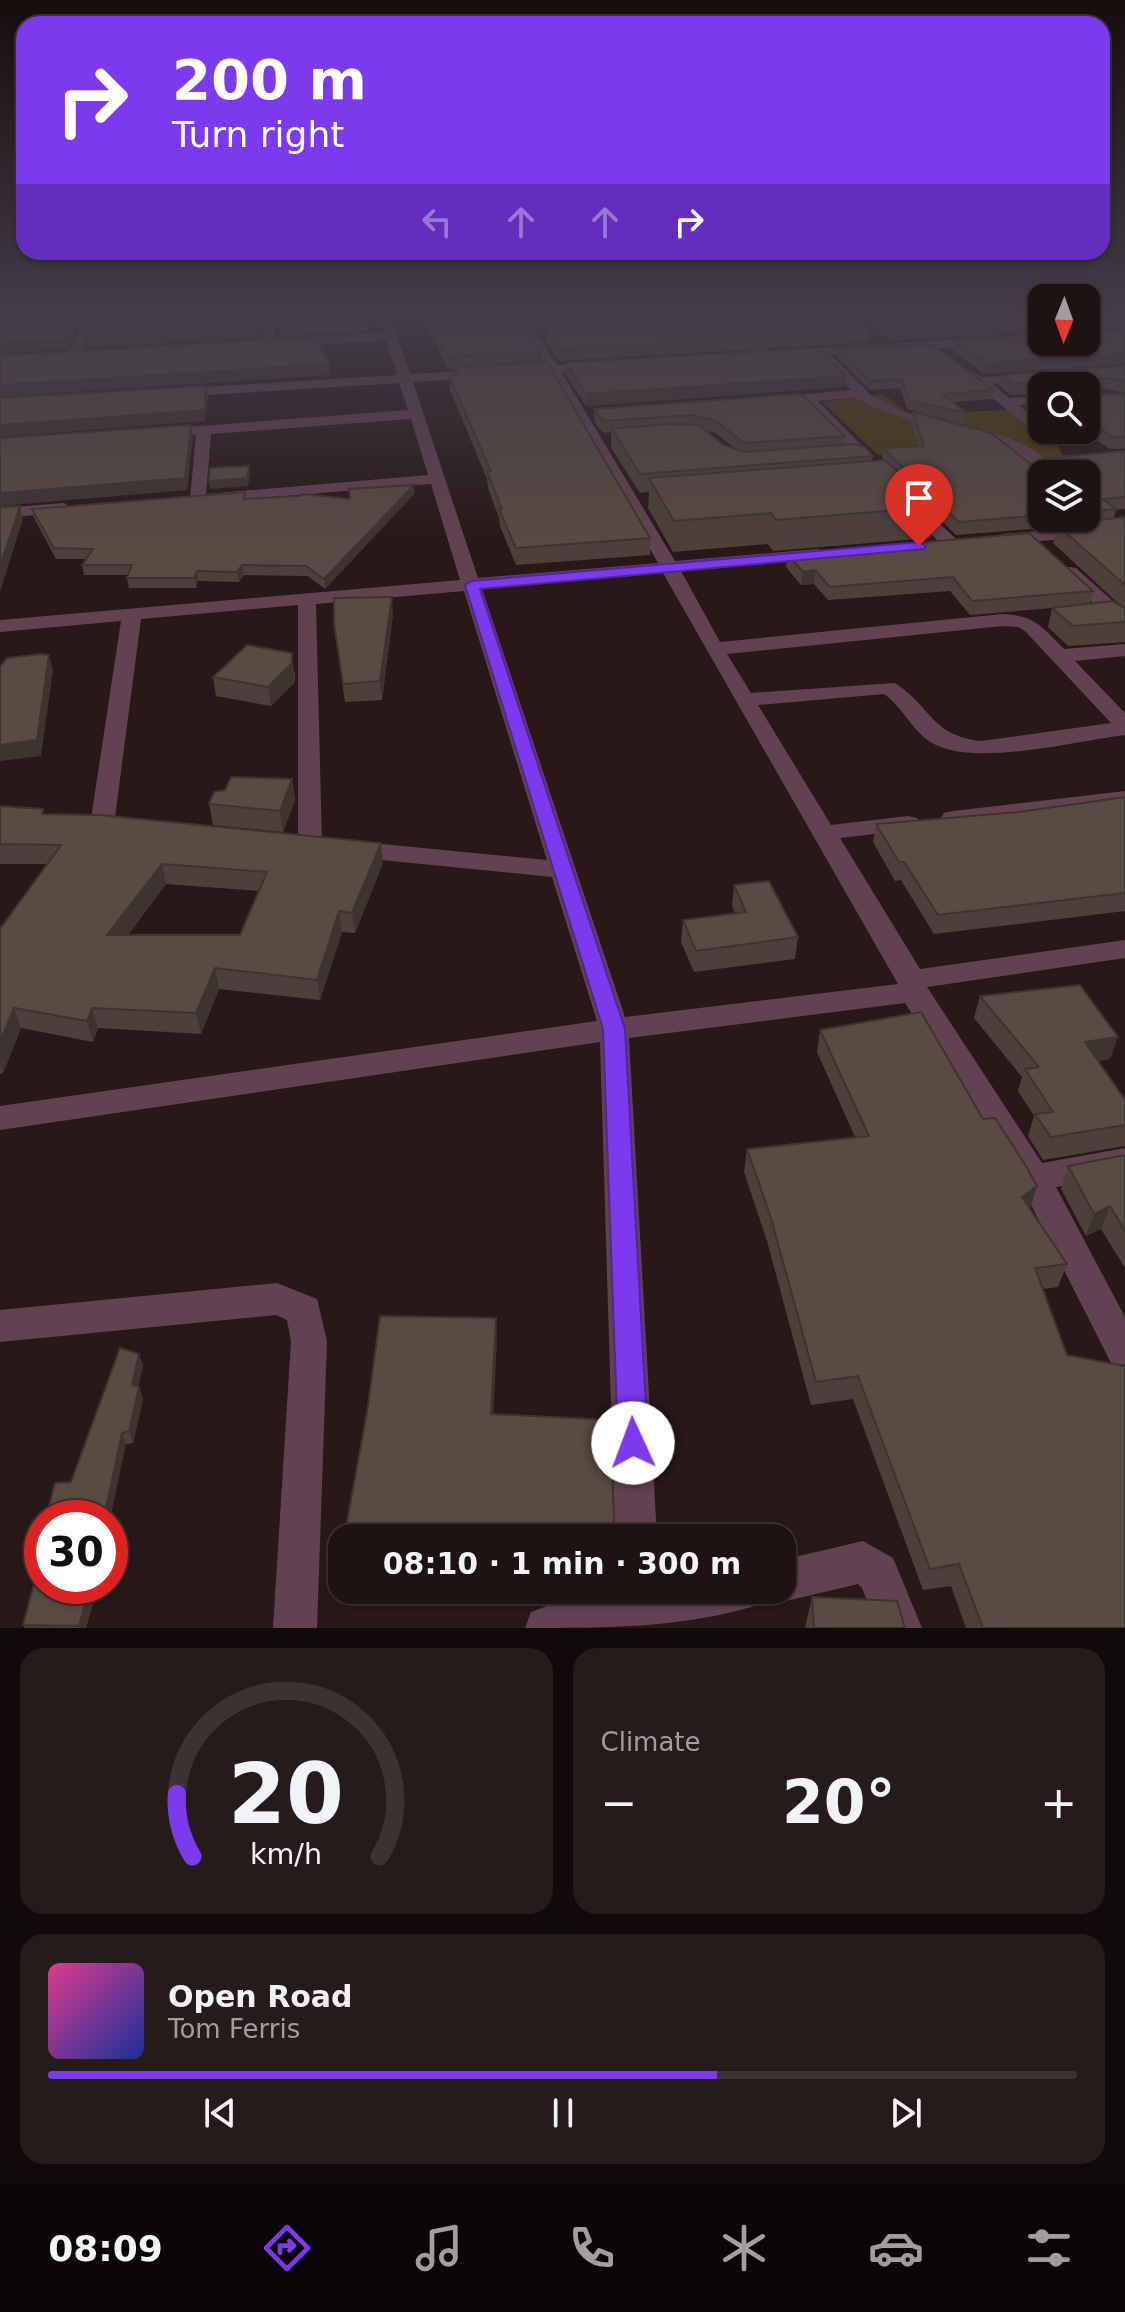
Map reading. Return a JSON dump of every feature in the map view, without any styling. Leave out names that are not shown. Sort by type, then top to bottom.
[{"type":"street","points":[[156,394],[223,390]]},
{"type":"street","points":[[409,390],[614,1029],[635,1524]]},
{"type":"street","points":[[570,390],[588,413],[641,500],[671,566],[744,700],[913,986],[1034,1178],[1125,1353]]},
{"type":"street","points":[[762,402],[858,394],[862,393],[860,390]]},
{"type":"street","points":[[992,390],[1028,418]]},
{"type":"street","points":[[807,398],[880,472]]},
{"type":"street","points":[[1007,402],[1028,401]]},
{"type":"street","points":[[141,434],[417,414]]},
{"type":"street","points":[[204,430],[190,499],[437,479]]},
{"type":"street","points":[[1071,444],[1125,456]]},
{"type":"street","points":[[836,456],[864,456]]},
{"type":"street","points":[[900,493],[957,543],[919,546]]},
{"type":"street","points":[[0,513],[76,507]]},
{"type":"street","points":[[990,540],[1116,529]]},
{"type":"street","points":[[1031,537],[1119,616]]},
{"type":"street","points":[[0,626],[842,552]]},
{"type":"street","points":[[307,600],[310,845]]},
{"type":"street","points":[[1083,614],[1119,616]]},
{"type":"street","points":[[102,825],[132,615]]},
{"type":"street","points":[[714,649],[1003,620],[1052,618]]},
{"type":"street","points":[[1022,621],[1125,727]]},
{"type":"street","points":[[1059,656],[1125,650]]},
{"type":"street","points":[[744,700],[888,687],[905,699],[940,741],[961,747],[981,748],[1125,727]]},
{"type":"street","points":[[824,833],[1125,798]]},
{"type":"street","points":[[73,822],[132,828]]},
{"type":"street","points":[[280,842],[564,870]]},
{"type":"street","points":[[0,1118],[913,986],[1125,949]]},
{"type":"street","points":[[1034,1178],[1125,1161]]},
{"type":"street","points":[[0,1326],[277,1299],[304,1310],[309,1341],[295,1628]]},
{"type":"street","points":[[796,1578],[863,1562],[878,1573],[900,1628]]},
{"type":"street","points":[[547,1628],[674,1604]]},
{"type":"lane","points":[[858,394],[877,408],[1010,442],[1031,460]]},
{"type":"shaded area","points":[[883,394],[909,414],[1008,410],[1028,423],[1028,444],[1057,444],[1063,456],[1023,459],[993,444],[878,455],[822,402]]},
{"type":"building","points":[[138,390],[206,390],[204,410],[0,425],[0,398]]},
{"type":"building","points":[[455,390],[563,390],[650,538],[516,548],[499,509],[502,509],[487,472],[491,471]]},
{"type":"building","points":[[583,390],[644,390],[586,394]]},
{"type":"building","points":[[905,390],[994,390],[943,394],[966,413],[908,400]]},
{"type":"building","points":[[801,394],[845,436],[744,443],[716,421],[693,415],[603,421],[594,409]]},
{"type":"building","points":[[1100,394],[1125,395],[1125,437],[1113,437],[1100,429]]},
{"type":"building","points":[[913,412],[991,433],[1028,462],[1028,516],[959,522],[883,448],[924,446]]},
{"type":"building","points":[[667,424],[699,425],[723,445],[744,452],[853,444],[865,447],[873,456],[640,474],[612,429]]},
{"type":"building","points":[[191,425],[185,478],[0,493],[0,438]]},
{"type":"building","points":[[1125,451],[1125,497],[1103,499],[1116,509],[1100,511],[1100,460],[1049,458]]},
{"type":"building","points":[[885,460],[936,507],[776,520],[771,513],[674,521],[649,478]]},
{"type":"building","points":[[249,466],[247,478],[209,481],[210,468]]},
{"type":"building","points":[[414,485],[324,579],[306,566],[242,565],[237,572],[197,571],[194,578],[127,578],[132,565],[82,565],[93,549],[54,548],[32,509],[245,492],[244,499],[303,494],[350,499],[349,489]]},
{"type":"building","points":[[20,506],[0,566],[0,507]]},
{"type":"building","points":[[1125,517],[1125,585],[1065,532],[1100,532],[1100,520]]},
{"type":"building","points":[[1029,533],[1093,591],[972,601],[953,577],[830,587],[815,570],[803,572],[788,554]]},
{"type":"building","points":[[392,597],[380,681],[343,684],[334,623],[334,598]]},
{"type":"building","points":[[1112,601],[1125,608],[1125,622],[1073,626],[1052,608]]},
{"type":"building","points":[[247,645],[292,653],[292,663],[268,687],[213,677]]},
{"type":"building","points":[[49,655],[37,740],[0,745],[0,667],[7,658]]},
{"type":"building","points":[[231,777],[292,779],[280,811],[209,804],[214,792],[225,790]]},
{"type":"building","points":[[1125,797],[1125,893],[938,915],[876,824],[1019,812]]},
{"type":"building","points":[[0,806],[43,809],[42,814],[100,815],[381,843],[352,913],[339,911],[317,980],[215,968],[196,1013],[92,1008],[87,1021],[14,1008],[0,1042],[0,929],[61,845],[0,844]],"holes":[[[162,864],[267,872],[240,935],[107,935]]]},
{"type":"building","points":[[769,881],[798,937],[696,951],[683,920],[746,912],[734,885]]},
{"type":"building","points":[[1080,985],[1118,1037],[1085,1042],[1125,1100],[1125,1125],[1051,1137],[1035,1114],[1053,1112],[1025,1069],[1039,1067],[980,996]]},
{"type":"building","points":[[921,1012],[983,1119],[995,1118],[1037,1186],[1022,1197],[1067,1264],[1035,1268],[1067,1355],[1125,1366],[1125,1628],[983,1628],[959,1564],[930,1569],[858,1376],[816,1382],[771,1218],[747,1149],[869,1136],[820,1030]]},
{"type":"building","points":[[1125,1155],[1125,1231],[1110,1206],[1094,1214],[1068,1166]]},
{"type":"building","points":[[380,1316],[496,1318],[491,1414],[610,1420],[614,1524],[347,1524],[367,1412]]},
{"type":"building","points":[[120,1348],[139,1354],[132,1385],[139,1387],[129,1431],[122,1433],[108,1500],[51,1500],[55,1483],[71,1482]]},
{"type":"building","points":[[812,1597],[897,1601],[905,1628],[814,1628]]},
{"type":"building","points":[[29,1604],[85,1604],[79,1626],[23,1625]]},
{"type":"route","points":[[633,1443],[614,1029],[472,585],[919,546]]}]
